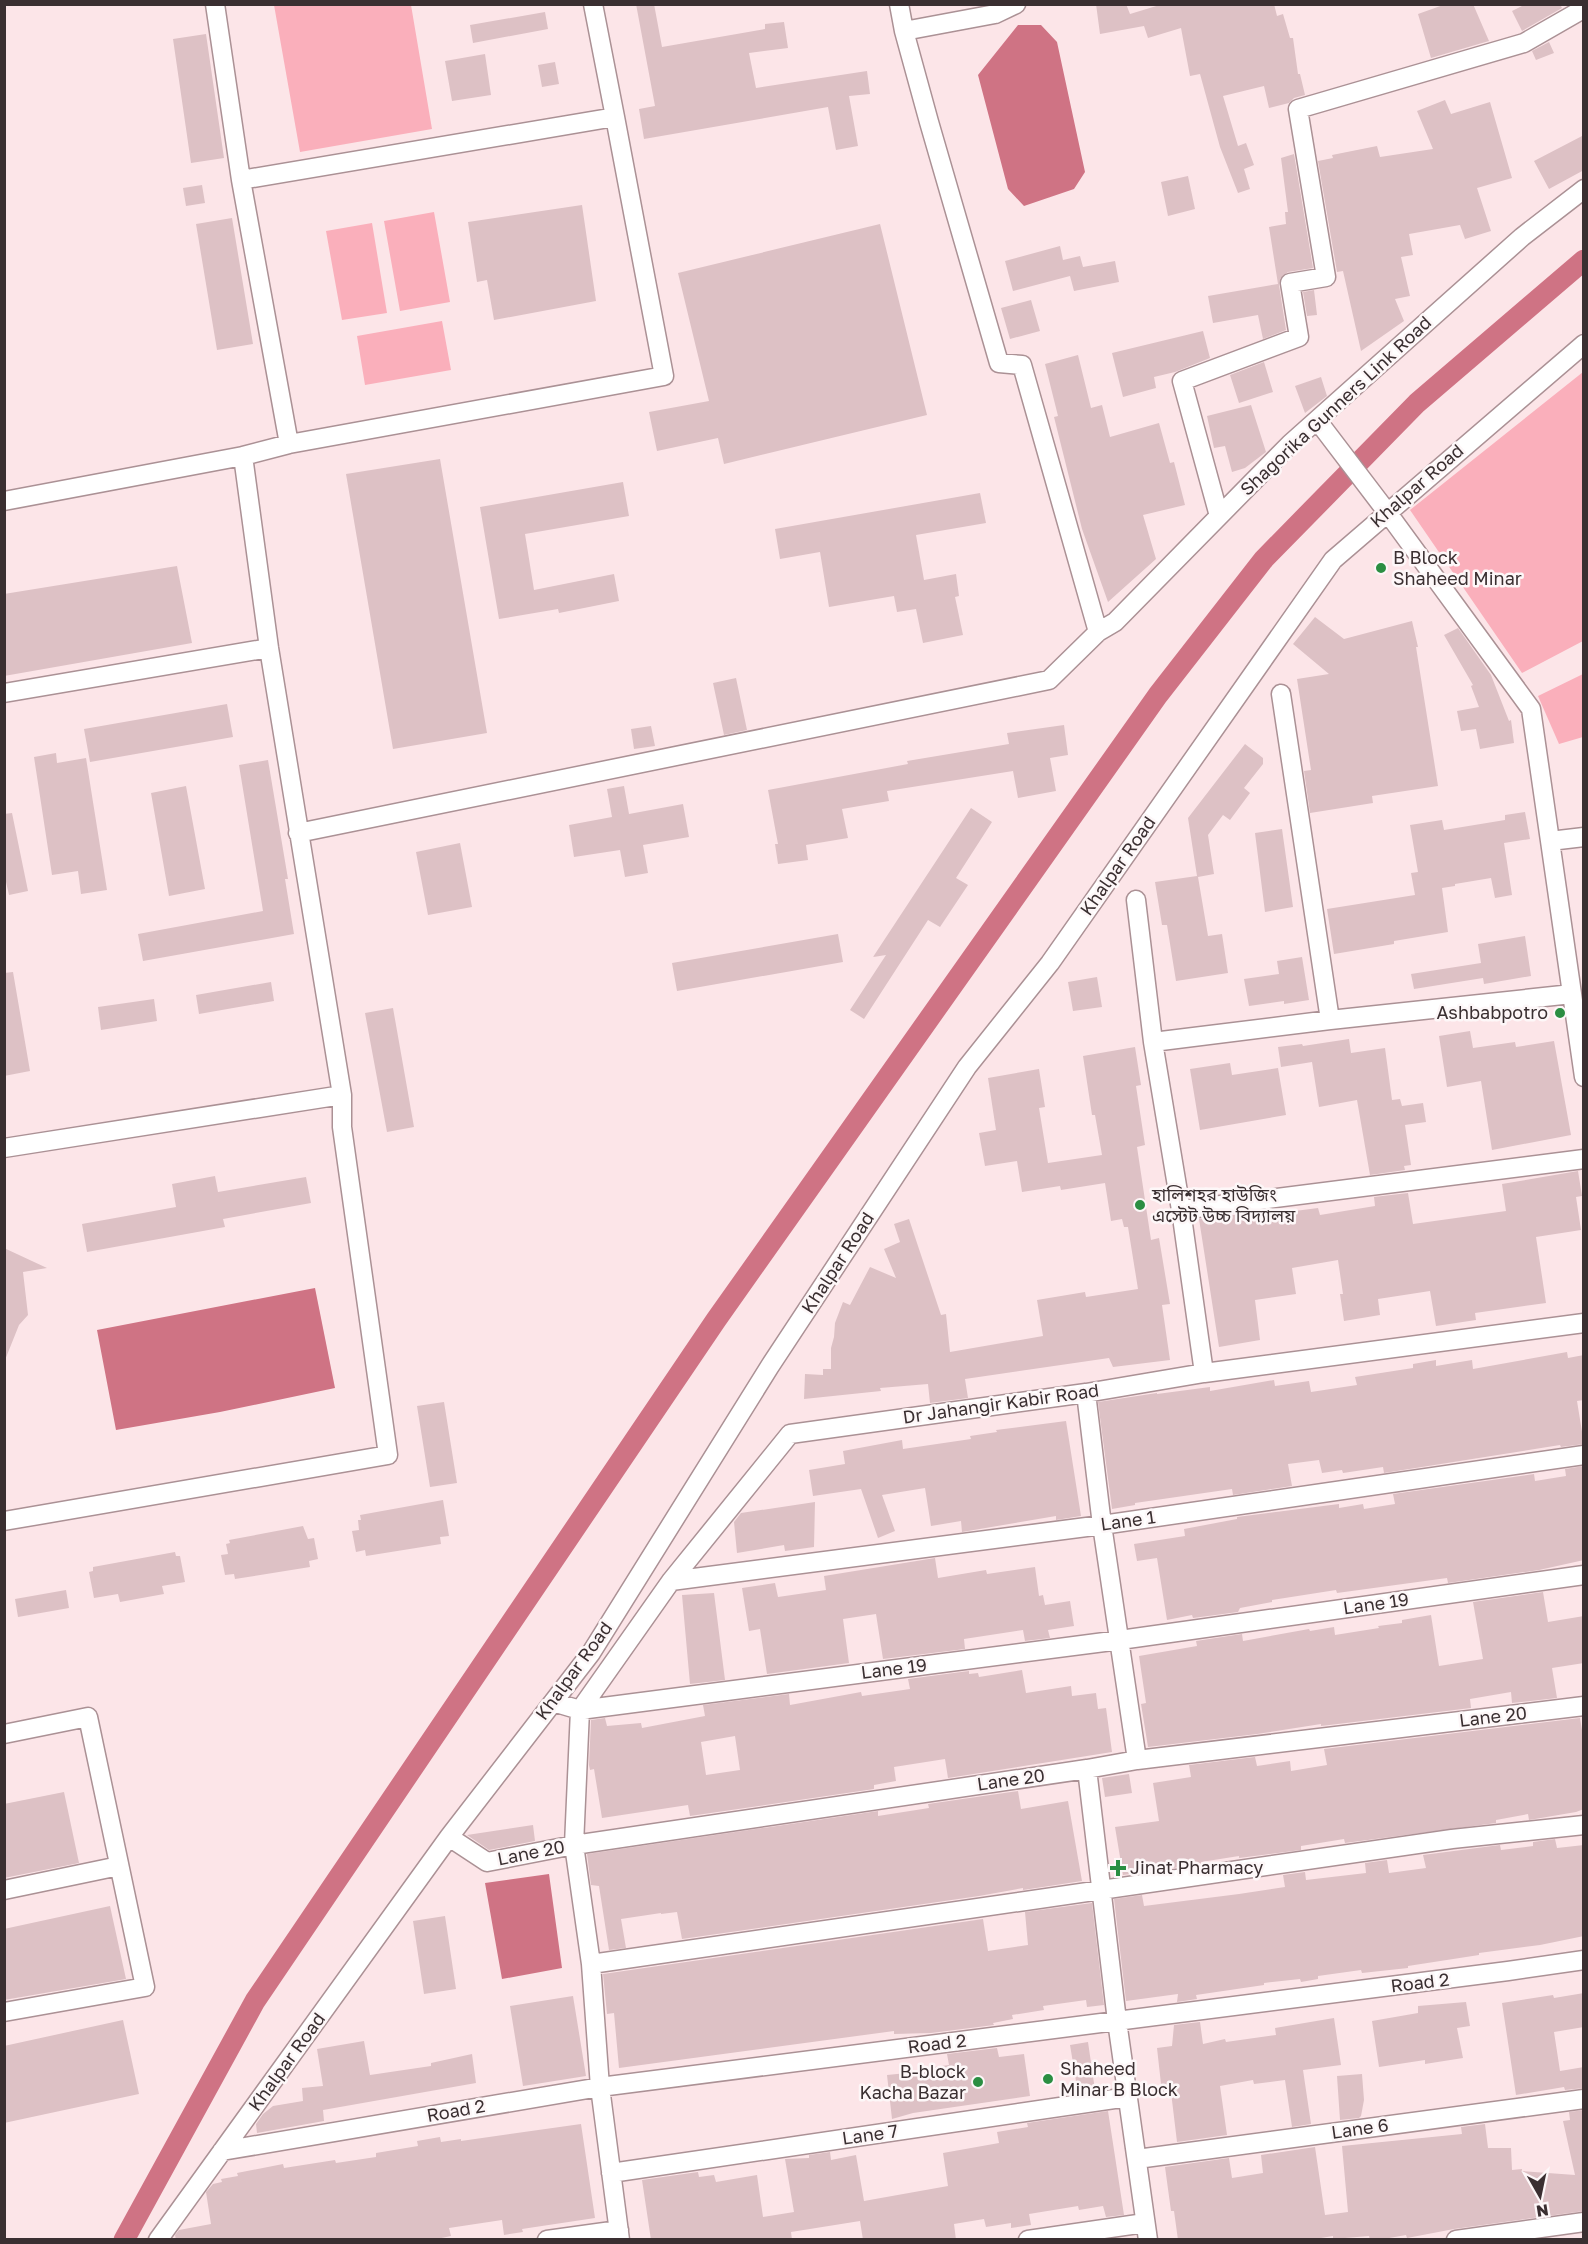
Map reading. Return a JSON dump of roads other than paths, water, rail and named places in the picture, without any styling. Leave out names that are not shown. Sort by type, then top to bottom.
[{"type":"street","points":[[215,4],[241,180],[290,444]]},
{"type":"street","points":[[4,501],[243,456],[290,444],[664,376],[593,4]]},
{"type":"street","points":[[899,4],[904,31],[999,363],[1022,365],[1098,632]]},
{"type":"street","points":[[904,31],[995,14],[1016,4]]},
{"type":"street","points":[[1219,516],[1182,381],[1299,337],[1290,283],[1326,278],[1298,109],[1524,43],[1582,15]]},
{"type":"street","points":[[241,180],[615,117]]},
{"type":"street","name":"Shagorika Gunners Link Road","points":[[298,833],[1048,680],[1098,632],[1115,621],[1317,420],[1522,237],[1584,189]]},
{"type":"street","name":"Khalpar Road","points":[[158,2240],[448,1837],[591,1653],[770,1366],[967,1067],[1050,963],[1333,560],[1584,344]]},
{"type":"street","points":[[1317,420],[1531,709],[1584,1077]]},
{"type":"street","points":[[4,1521],[388,1455],[342,1126],[342,1095],[269,648],[243,456]]},
{"type":"street","points":[[4,693],[269,648]]},
{"type":"street","points":[[1281,694],[1330,1020]]},
{"type":"street","points":[[1550,841],[1584,837]]},
{"type":"street","points":[[1136,900],[1153,1042],[1181,1210],[1204,1373]]},
{"type":"street","points":[[1153,1042],[1572,994]]},
{"type":"street","points":[[4,1148],[342,1095]]},
{"type":"street","points":[[1181,1210],[1584,1159]]},
{"type":"street","name":"Dr Jahangir Kabir Road","points":[[580,1710],[671,1581],[790,1434],[1086,1393],[1204,1373],[1584,1323]]},
{"type":"street","points":[[1086,1393],[1102,1525],[1137,1760]]},
{"type":"street","name":"Lane 1","points":[[671,1581],[1102,1525],[1584,1455]]},
{"type":"street","name":"Lane 19","points":[[580,1710],[1120,1640],[1584,1575]]},
{"type":"street","points":[[547,2240],[620,2235],[600,2087],[591,1964],[574,1845],[580,1710],[553,1702]]},
{"type":"street","name":"Lane 20","points":[[448,1837],[487,1862],[574,1845],[1137,1760],[1584,1706]]},
{"type":"street","points":[[4,1734],[88,1717],[145,1987],[4,2012]]},
{"type":"street","points":[[1028,2240],[1147,2231],[1117,2021],[1087,1769]]},
{"type":"street","points":[[591,1964],[1452,1839],[1584,1825]]},
{"type":"street","points":[[4,1890],[119,1866]]},
{"type":"street","name":"Road 2","points":[[222,2151],[600,2087],[1584,1960]]},
{"type":"street","name":"Lane 7","points":[[611,2173],[1128,2097]]},
{"type":"street","name":"Lane 6","points":[[1137,2159],[1584,2099]]},
{"type":"street","points":[[1456,2240],[1584,2222]]},
{"type":"waterway","points":[[124,2240],[255,2001],[716,1320],[1158,695],[1264,559],[1417,403],[1584,260]]},
{"type":"place","name":"B Block Shaheed Minar","points":[[1381,568]]},
{"type":"place","name":"Ashbabpotro","points":[[1560,1013]]},
{"type":"place","name":"হালিশহর হাউজিং এস্টেট উচ্চ বিদ্যালয়","points":[[1140,1205]]},
{"type":"place","name":"Jinat Pharmacy","points":[[1118,1868]]},
{"type":"place","name":"Shaheed Minar B Block","points":[[1048,2079]]},
{"type":"place","name":"B-block Kacha Bazar","points":[[978,2082]]}]
